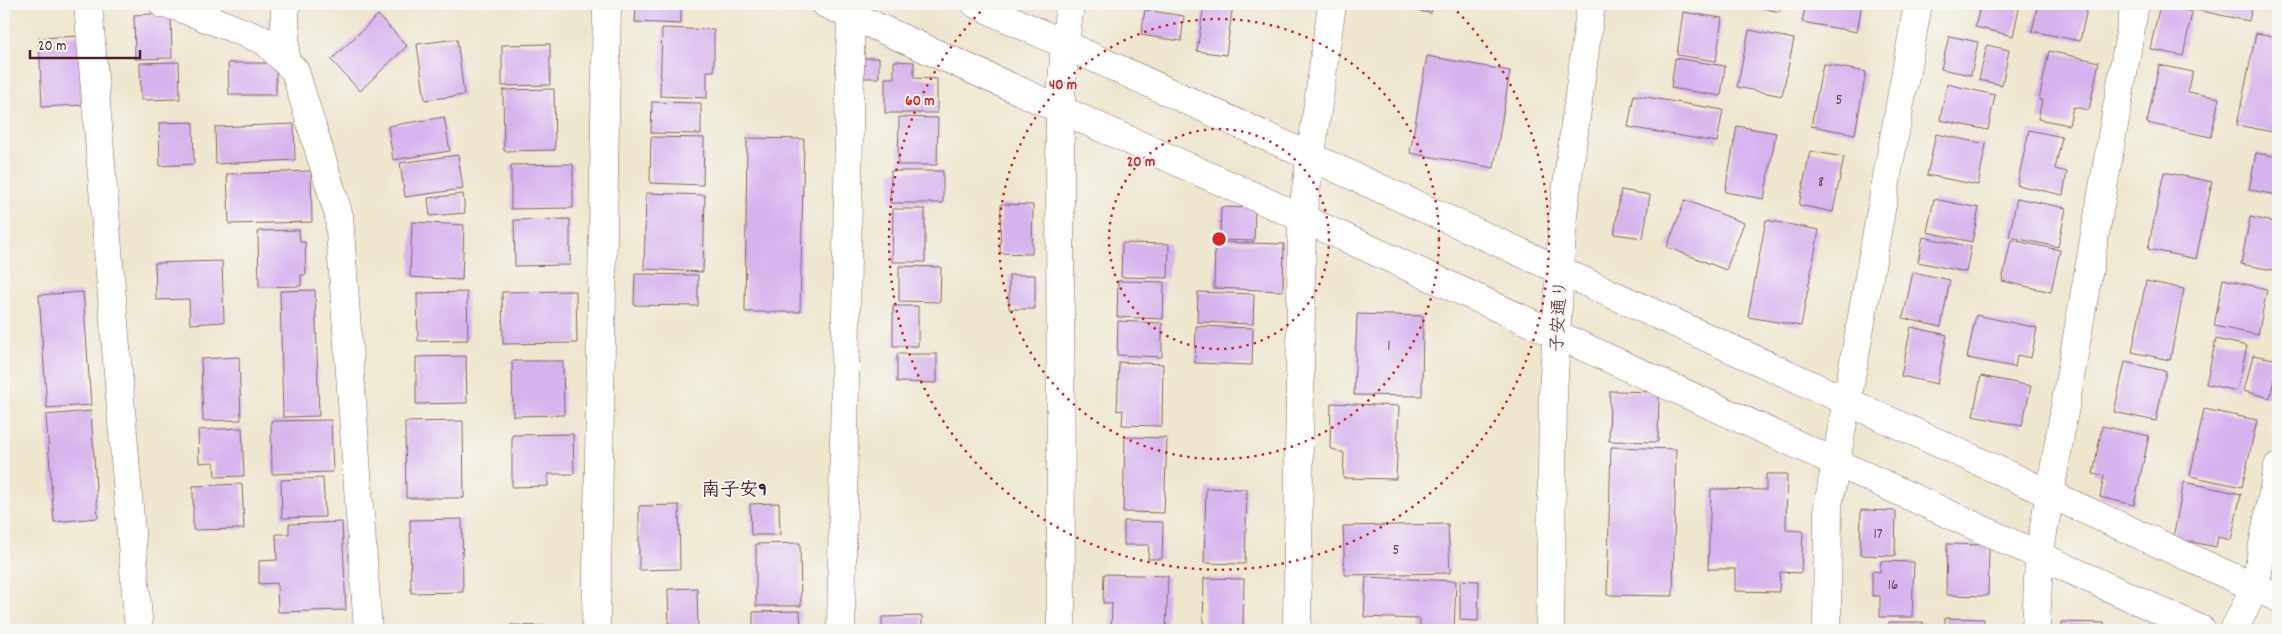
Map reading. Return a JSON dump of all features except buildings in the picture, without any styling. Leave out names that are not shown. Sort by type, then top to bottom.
[{"type":"street","points":[[88,4],[140,630]]},
{"type":"street","points":[[163,4],[178,7],[266,41],[295,71],[339,216],[368,630]]},
{"type":"street","points":[[285,4],[285,61]]},
{"type":"street","points":[[596,630],[606,4]]},
{"type":"street","points":[[976,4],[2266,592]]},
{"type":"street","points":[[1061,630],[1060,110],[1070,4]]},
{"type":"street","points":[[1297,630],[1302,218],[1332,4]]},
{"type":"street","name":"子安通り","points":[[1550,630],[1556,335],[1563,215],[1590,4]]},
{"type":"street","points":[[1827,630],[1828,506],[1834,462],[1918,4]]},
{"type":"street","points":[[2036,630],[2039,556],[2135,4]]},
{"type":"street","points":[[841,630],[842,7],[1060,110],[1302,218],[2202,630]]},
{"type":"street","points":[[2234,630],[2266,592],[2278,466]]},
{"type":"district","name":"南子安9","points":[[734,488]]}]
